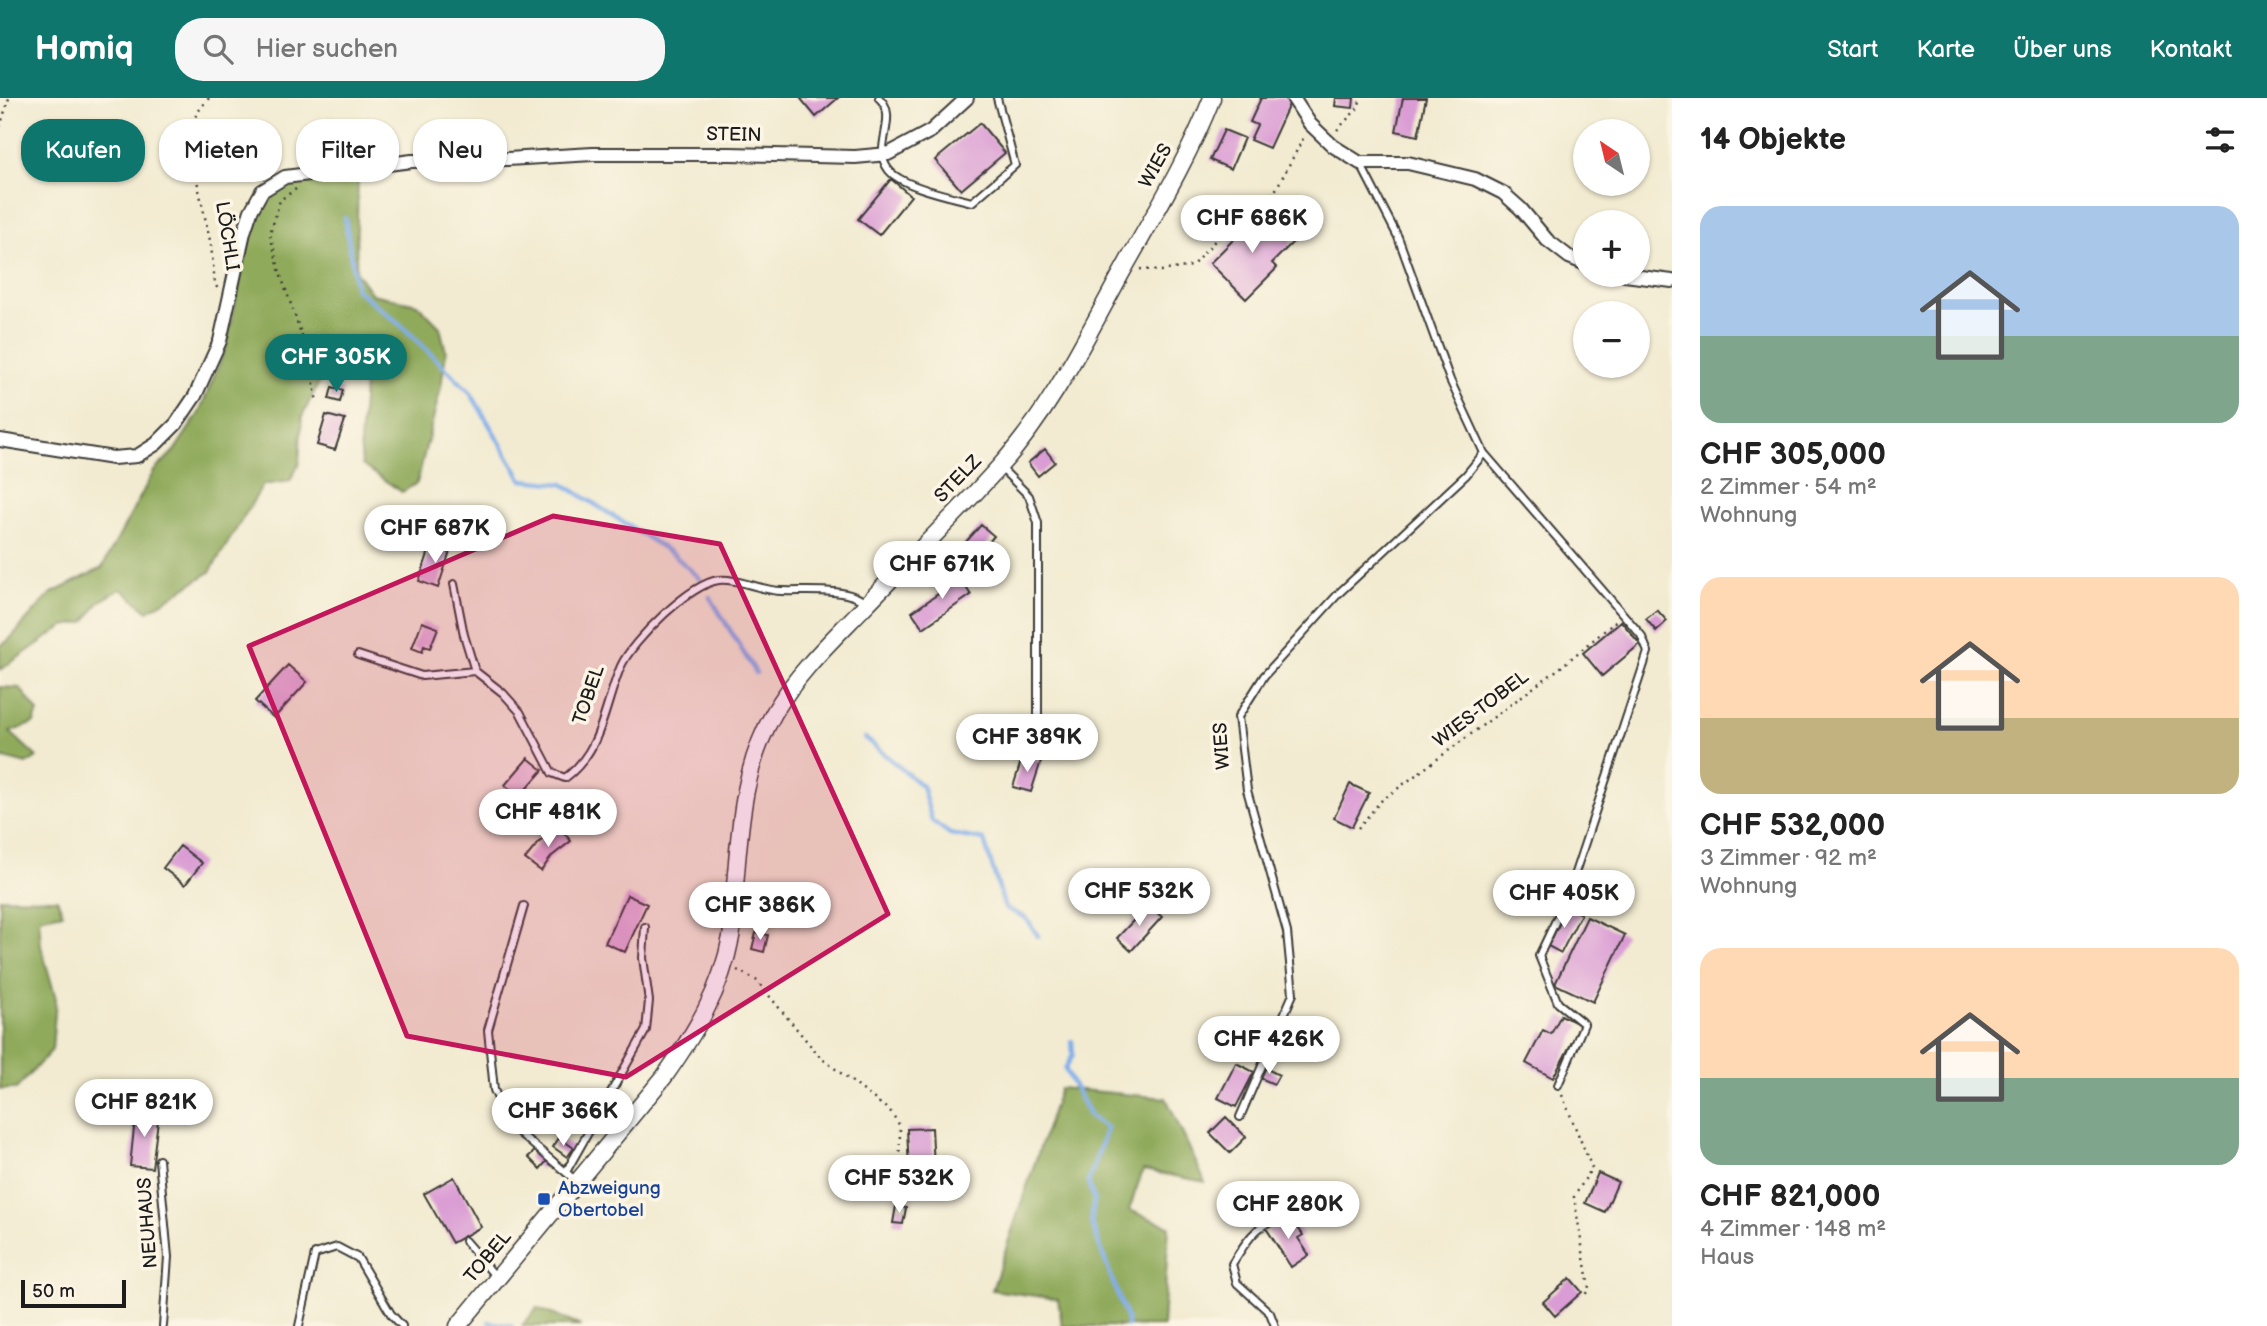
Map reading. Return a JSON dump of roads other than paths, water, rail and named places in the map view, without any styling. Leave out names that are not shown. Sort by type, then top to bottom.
[{"type":"main road","name":"WIES","points":[[1000,466],[1030,430],[1060,384],[1199,132],[1212,98]]},
{"type":"main road","name":"STELZ","points":[[794,683],[820,651],[1000,466]]},
{"type":"main road","name":"TOBEL","points":[[458,1326],[571,1177],[664,1077],[689,1042],[711,1001],[730,938],[741,810],[749,772],[763,732],[794,683]]},
{"type":"street","name":"STEIN","points":[[399,163],[593,154],[855,157],[888,155],[931,131],[967,98]]},
{"type":"street","points":[[1293,98],[1310,124],[1327,140],[1360,163],[1408,163],[1475,179],[1503,193],[1521,209],[1547,240],[1573,259]]},
{"type":"street","name":"LÖCHLI","points":[[0,440],[113,458],[137,456],[156,444],[176,424],[195,396],[220,341],[251,211],[262,191],[285,177],[296,175]]},
{"type":"street","points":[[1650,278],[1672,281]]},
{"type":"lane","points":[[879,98],[884,103],[888,117],[881,155],[888,171],[915,186],[972,202],[1015,165],[997,98]]},
{"type":"lane","points":[[1360,163],[1398,237],[1450,380],[1485,453],[1641,635],[1648,652],[1567,897],[1539,956],[1558,1003],[1584,1024],[1558,1085]]},
{"type":"lane","name":"WIES","points":[[1240,1117],[1293,994],[1287,932],[1247,790],[1238,717],[1264,676],[1339,593],[1466,475],[1485,453]]},
{"type":"lane","name":"STELZ","points":[[1000,466],[1029,496],[1038,523],[1038,729],[1051,757]]},
{"type":"lane","name":"TOBEL","points":[[475,671],[503,693],[520,712],[552,773],[565,778],[576,770],[590,751],[604,720],[622,664],[643,635],[680,600],[706,583],[722,580],[778,591],[846,593],[866,604]]},
{"type":"lane","points":[[358,654],[422,676],[475,671],[464,635],[454,584]]},
{"type":"lane","points":[[524,906],[488,1030],[494,1090],[505,1114],[517,1131],[571,1177],[646,1030],[649,1001],[643,958],[645,927]]},
{"type":"lane","name":"NEUHAUS","points":[[159,1160],[168,1257],[163,1326]]},
{"type":"lane","points":[[1275,1326],[1270,1313],[1237,1283],[1231,1264],[1250,1236],[1270,1220],[1295,1212]]},
{"type":"lane","points":[[465,1241],[497,1278]]},
{"type":"lane","points":[[299,1326],[315,1254],[337,1247],[358,1258],[391,1314],[402,1326]]},
{"type":"waterway","points":[[345,218],[356,289],[402,326],[470,392],[522,480],[563,484],[673,554],[700,579]]},
{"type":"waterway","points":[[710,597],[756,673]]},
{"type":"waterway","points":[[865,738],[922,786],[932,821],[950,834],[984,840],[1005,908],[1026,918],[1038,936]]},
{"type":"waterway","points":[[1072,1041],[1073,1055],[1065,1069],[1090,1116],[1107,1128],[1088,1182],[1094,1200],[1091,1222],[1127,1326]]},
{"type":"waterway","points":[[489,1322],[512,1326]]},
{"type":"place","name":"Abzweigung Obertobel","points":[[544,1199]]}]
